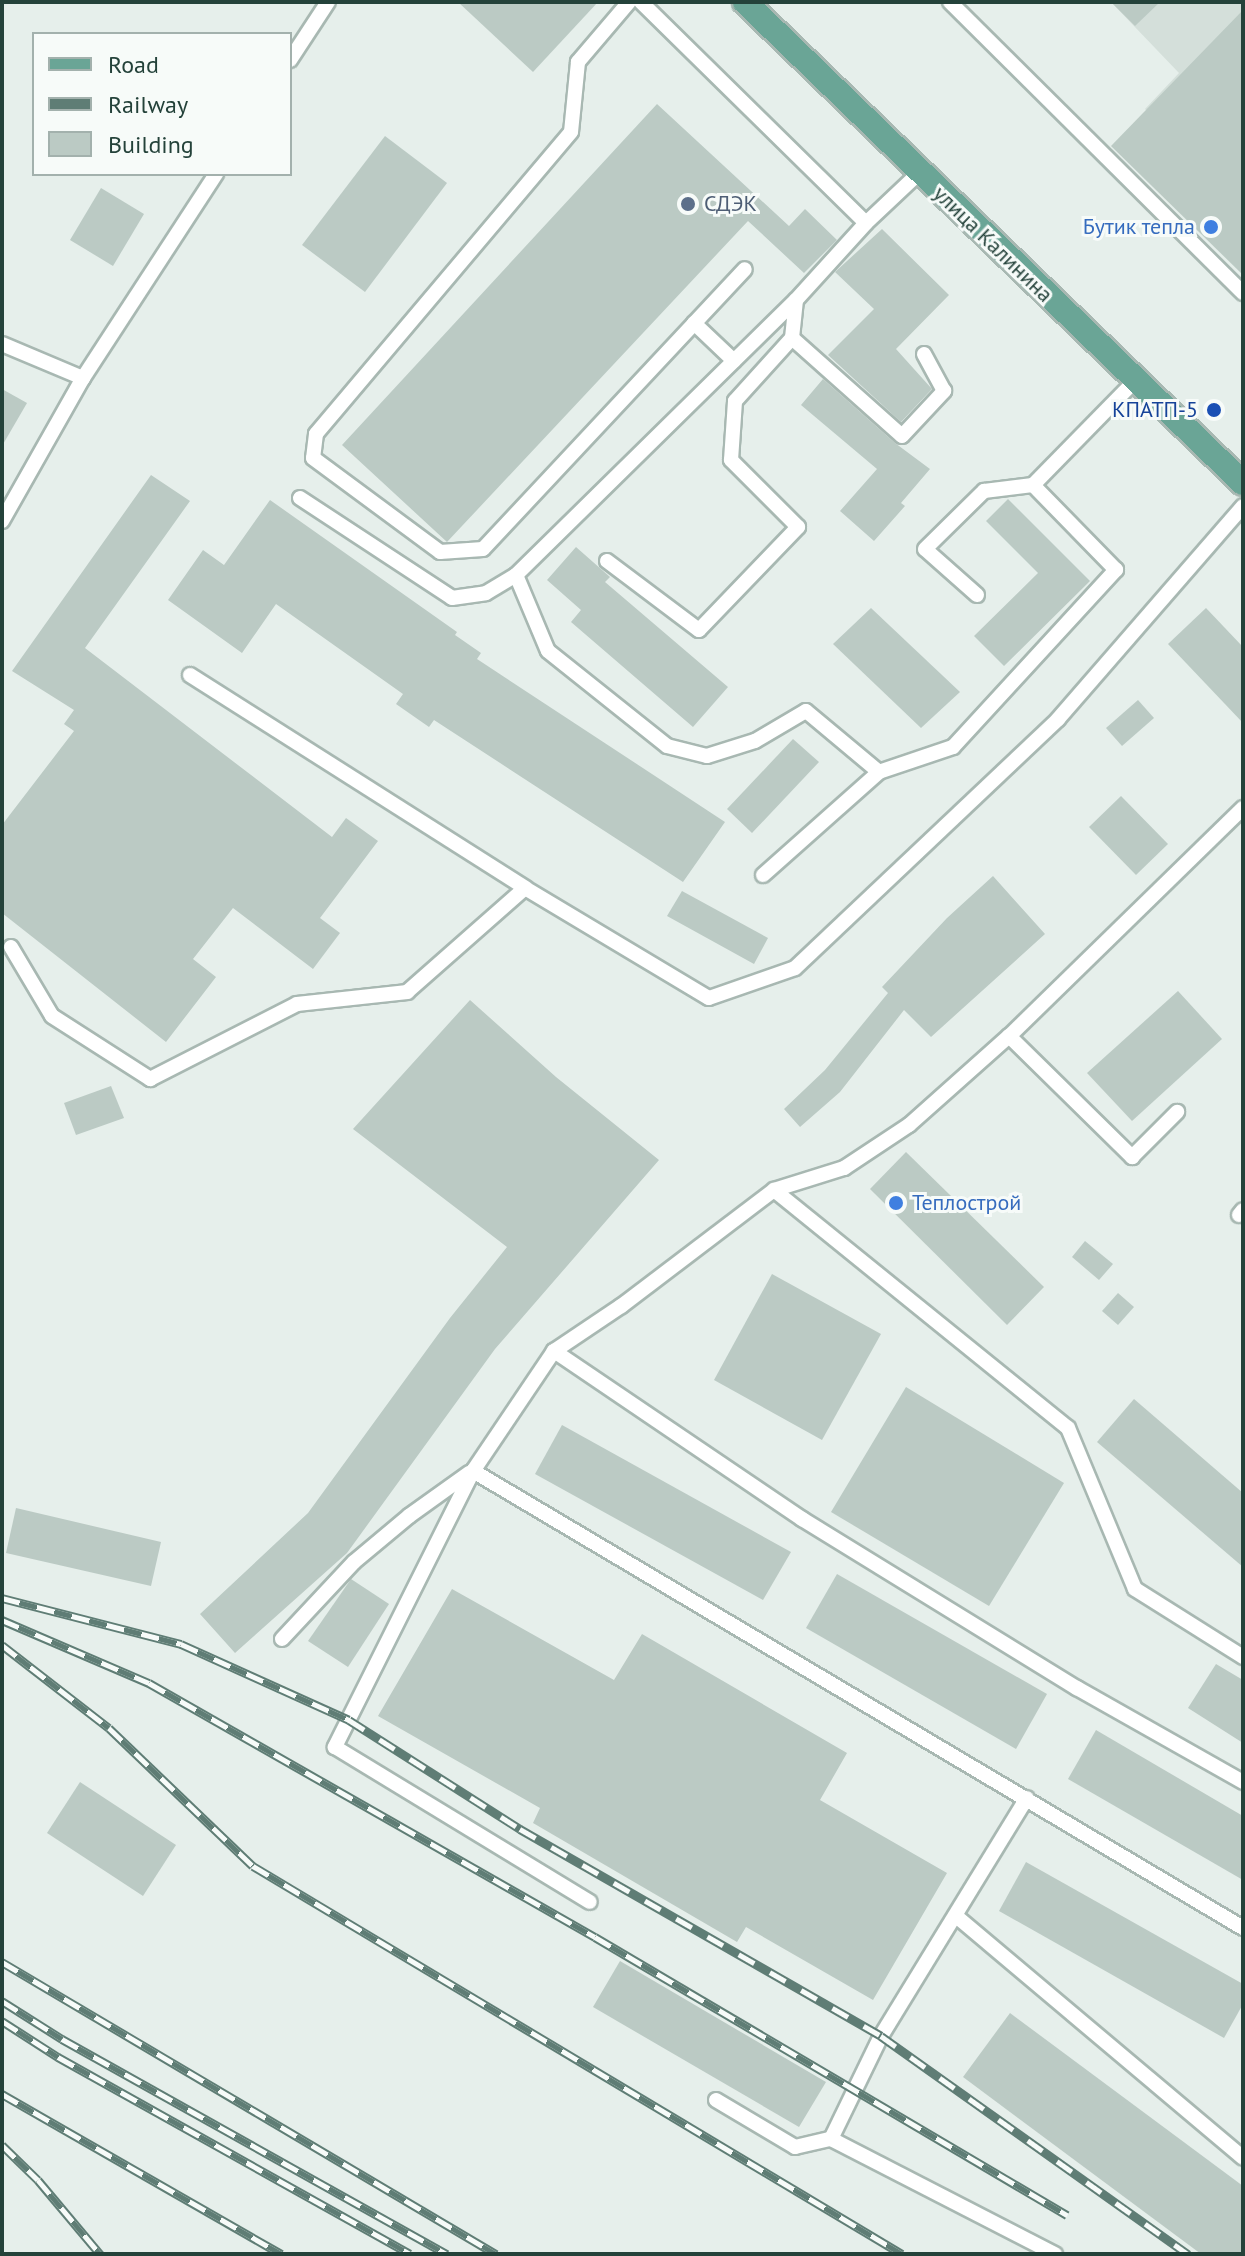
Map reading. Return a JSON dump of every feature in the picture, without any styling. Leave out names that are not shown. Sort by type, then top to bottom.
[{"type":"main road","name":"улица Калинина","points":[[745,2],[762,11],[919,173],[1243,483]]},
{"type":"lane","points":[[292,57],[328,2]]},
{"type":"lane","points":[[629,2],[578,62],[571,132],[316,434],[313,458],[440,552],[483,549],[745,269]]},
{"type":"lane","points":[[641,2],[866,223]]},
{"type":"lane","points":[[950,2],[1243,293]]},
{"type":"lane","points":[[300,498],[452,598],[486,593],[516,575],[796,300],[866,223],[919,173]]},
{"type":"lane","points":[[4,513],[83,378],[215,176]]},
{"type":"lane","points":[[607,561],[699,630],[798,527],[731,460],[735,401],[792,338],[796,300]]},
{"type":"lane","points":[[694,323],[734,361]]},
{"type":"lane","points":[[792,338],[902,436],[944,391],[924,354]]},
{"type":"lane","points":[[2,344],[83,378]]},
{"type":"lane","points":[[977,595],[925,549],[984,491],[1033,485],[1135,381]]},
{"type":"lane","points":[[763,875],[879,772],[953,747],[1116,570],[1033,485]]},
{"type":"lane","points":[[190,675],[525,888],[709,998],[795,968],[1058,719],[1243,506]]},
{"type":"lane","points":[[516,575],[548,651],[667,746],[707,756],[755,741],[806,711],[879,772]]},
{"type":"lane","points":[[590,1902],[335,1747],[473,1471],[554,1351],[621,1306],[774,1190],[844,1168],[909,1125],[1009,1036],[1243,808]]},
{"type":"lane","points":[[11,947],[52,1016],[150,1079],[297,1004],[407,992],[525,888]]},
{"type":"lane","points":[[1009,1036],[1132,1157],[1177,1112]]},
{"type":"lane","points":[[774,1190],[1068,1428],[1135,1589],[1243,1657]]},
{"type":"lane","points":[[554,1351],[802,1519],[1077,1688],[1243,1782]]},
{"type":"lane","points":[[282,1639],[354,1562],[409,1516],[473,1471]]},
{"type":"lane","points":[[473,1471],[1243,1928]]},
{"type":"lane","points":[[831,2139],[881,2036],[1027,1798]]},
{"type":"lane","points":[[956,1916],[1243,2158]]},
{"type":"lane","points":[[716,2100],[795,2147],[831,2139],[1055,2254]]},
{"type":"shaded area","points":[[1111,2],[1243,2],[1243,206],[1145,109],[1179,73]]},
{"type":"building","points":[[458,2],[598,2],[533,72]]},
{"type":"building","points":[[1111,2],[1160,2],[1135,26]]},
{"type":"building","points":[[1243,10],[1243,275],[1111,146]]},
{"type":"building","points":[[657,104],[789,226],[805,209],[837,240],[804,273],[748,221],[447,542],[342,445]]},
{"type":"building","points":[[385,136],[447,183],[365,292],[302,245]]},
{"type":"building","points":[[101,188],[144,214],[113,266],[70,240]]},
{"type":"building","points":[[882,229],[949,295],[896,349],[932,389],[901,422],[828,355],[874,309],[835,272]]},
{"type":"building","points":[[823,379],[895,443],[930,469],[901,503],[905,506],[874,541],[840,511],[877,469],[801,405]]},
{"type":"building","points":[[2,389],[27,403],[2,446]]},
{"type":"building","points":[[151,475],[190,501],[85,648],[332,837],[346,818],[378,841],[320,918],[340,933],[313,969],[233,908],[193,959],[216,977],[166,1042],[2,913],[2,825],[74,731],[64,724],[74,710],[12,671]]},
{"type":"building","points":[[1008,499],[1090,581],[1004,666],[974,636],[1038,573],[986,521]]},
{"type":"building","points":[[270,500],[457,632],[455,635],[481,653],[477,659],[725,822],[683,882],[434,720],[429,727],[396,704],[403,694],[276,604],[242,653],[168,600],[203,550],[224,565]]},
{"type":"building","points":[[576,547],[610,577],[605,582],[728,687],[693,727],[571,622],[581,610],[547,580]]},
{"type":"building","points":[[871,608],[960,692],[921,728],[833,644]]},
{"type":"building","points":[[1206,608],[1243,647],[1243,723],[1168,644]]},
{"type":"building","points":[[1138,700],[1154,718],[1122,746],[1106,728]]},
{"type":"building","points":[[793,739],[819,762],[752,833],[727,809]]},
{"type":"building","points":[[1121,796],[1168,844],[1136,875],[1089,827]]},
{"type":"building","points":[[993,876],[1045,934],[931,1037],[904,1010],[840,1092],[800,1127],[784,1109],[825,1070],[888,993],[882,987],[947,918]]},
{"type":"building","points":[[682,891],[768,938],[754,964],[667,916]]},
{"type":"building","points":[[1178,991],[1222,1039],[1132,1121],[1087,1073]]},
{"type":"building","points":[[470,1000],[556,1077],[659,1160],[495,1349],[347,1553],[235,1653],[200,1614],[308,1513],[450,1318],[507,1247],[353,1129]]},
{"type":"building","points":[[111,1086],[124,1118],[76,1135],[64,1103]]},
{"type":"building","points":[[906,1152],[1044,1287],[1007,1325],[870,1189]]},
{"type":"building","points":[[1085,1241],[1113,1264],[1099,1280],[1072,1257]]},
{"type":"building","points":[[772,1274],[881,1334],[822,1440],[714,1380]]},
{"type":"building","points":[[1118,1293],[1134,1307],[1118,1325],[1102,1311]]},
{"type":"building","points":[[906,1387],[1064,1483],[989,1606],[831,1512]]},
{"type":"building","points":[[1134,1399],[1243,1493],[1243,1567],[1097,1442]]},
{"type":"building","points":[[562,1425],[791,1552],[763,1600],[535,1474]]},
{"type":"building","points":[[16,1508],[161,1542],[151,1586],[6,1553]]},
{"type":"building","points":[[837,1574],[1047,1694],[1016,1749],[806,1628]]},
{"type":"building","points":[[351,1579],[389,1604],[348,1667],[308,1641]]},
{"type":"building","points":[[452,1589],[614,1680],[642,1634],[847,1753],[820,1800],[947,1873],[873,2000],[746,1927],[737,1942],[533,1823],[540,1808],[378,1716]]},
{"type":"building","points":[[1216,1664],[1243,1680],[1243,1743],[1188,1708]]},
{"type":"building","points":[[1096,1730],[1243,1816],[1243,1880],[1068,1779]]},
{"type":"building","points":[[80,1782],[176,1845],[143,1896],[47,1833]]},
{"type":"building","points":[[1026,1862],[1243,1984],[1243,2004],[1224,2038],[999,1911]]},
{"type":"building","points":[[620,1961],[826,2082],[799,2127],[593,2007]]},
{"type":"building","points":[[1010,2013],[1243,2186],[1243,2254],[1201,2254],[963,2077]]},
{"type":"railway","points":[[2,1598],[181,1644],[349,1720],[520,1829],[881,2036],[1188,2254]]},
{"type":"railway","points":[[2,1620],[149,1683],[595,1937],[1067,2215]]},
{"type":"railway","points":[[2,1645],[109,1728],[253,1866],[902,2254]]},
{"type":"railway","points":[[2,1962],[496,2254]]},
{"type":"railway","points":[[2,2001],[62,2039],[447,2254]]},
{"type":"railway","points":[[2,2021],[58,2057],[410,2254]]},
{"type":"railway","points":[[2,2094],[281,2254]]},
{"type":"railway","points":[[2,2145],[38,2180],[100,2254]]},
{"type":"place","name":"СДЭК","points":[[688,204]]},
{"type":"place","name":"Бутик тепла","points":[[1211,227]]},
{"type":"place","name":"КПАТП-5","points":[[1214,410]]},
{"type":"place","name":"Теплострой","points":[[896,1203]]}]
